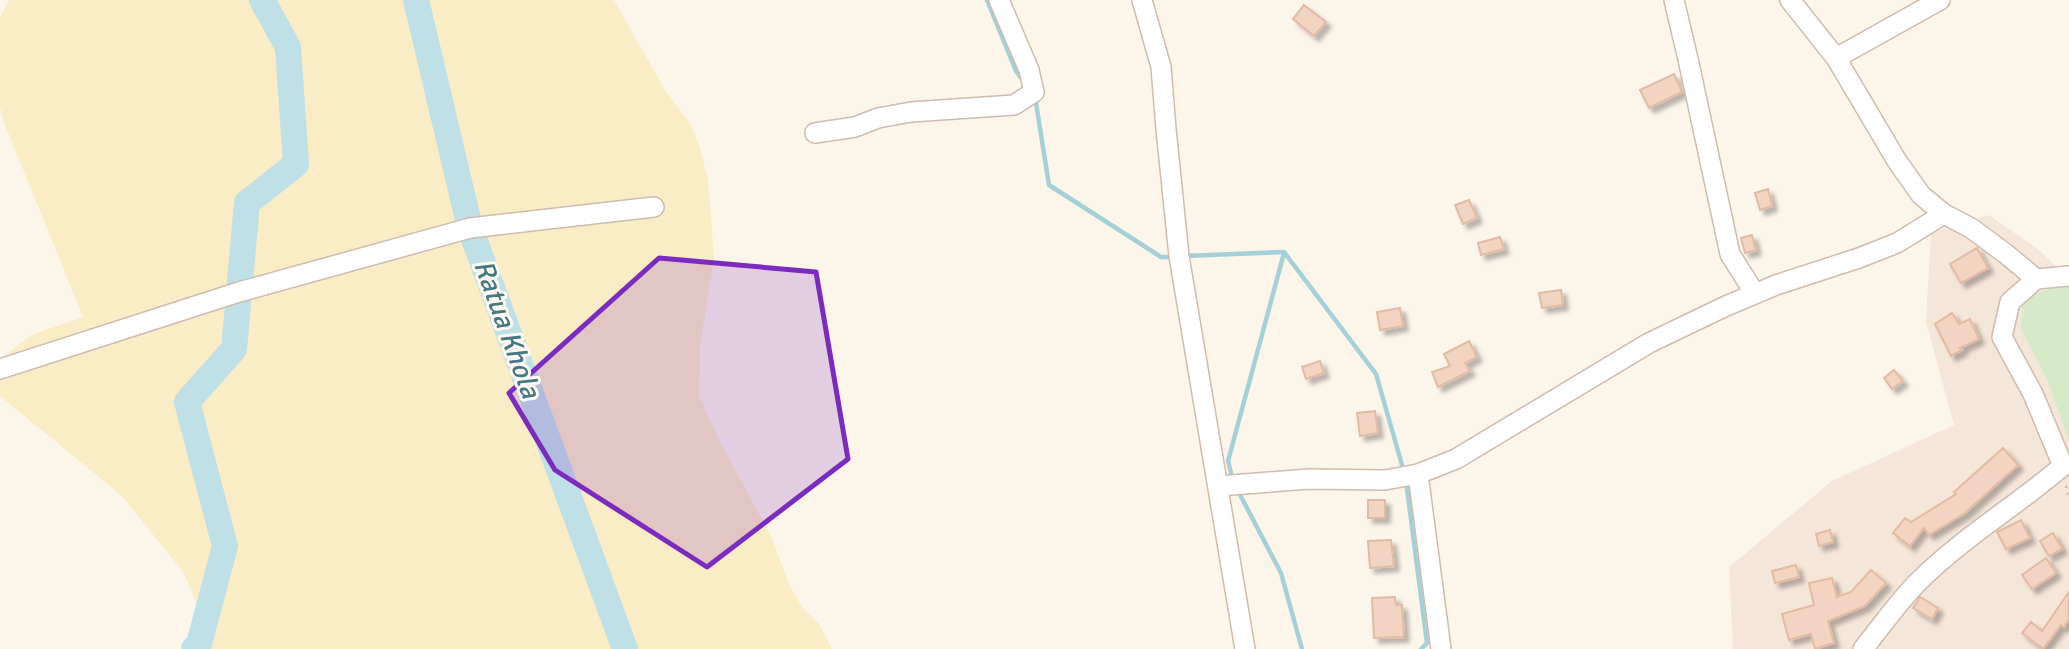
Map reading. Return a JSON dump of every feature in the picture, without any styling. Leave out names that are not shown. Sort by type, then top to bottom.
[{"type":"street","points":[[815,133],[855,127],[878,118],[911,112],[1014,105],[1034,92],[1029,70],[999,0]]},
{"type":"street","points":[[1142,0],[1161,67],[1179,257],[1245,649]]},
{"type":"street","points":[[1674,0],[1730,254],[1755,294]]},
{"type":"street","points":[[1790,0],[1836,58],[1897,161],[1921,195],[1944,214],[2006,254],[2036,279]]},
{"type":"street","points":[[1836,58],[1941,0]]},
{"type":"street","points":[[0,369],[239,292],[470,228],[654,207]]},
{"type":"street","points":[[1219,486],[1309,479],[1385,480],[1418,474],[1456,459],[1649,343],[1776,285],[1897,243],[1944,214]]},
{"type":"street","points":[[1863,649],[1917,582],[2063,466],[2033,394],[2002,337],[2010,302],[2036,279],[2069,276]]},
{"type":"street","points":[[1418,474],[1441,649]]},
{"type":"highlighted area","points":[[659,258],[816,272],[848,459],[707,567],[555,470],[509,393]]},
{"type":"shaded area","points":[[1989,215],[2039,250],[2069,279],[2022,299],[2021,329],[2048,382],[2069,441],[2069,649],[1733,649],[1729,567],[1832,481],[1954,425],[1926,322],[1931,233]]},
{"type":"green space","points":[[2069,281],[2069,441],[2048,382],[2021,329],[2022,299]]},
{"type":"sand","points":[[9,0],[614,0],[665,90],[691,125],[708,179],[714,258],[700,346],[699,396],[720,442],[771,536],[789,584],[802,607],[819,624],[832,649],[195,649],[199,644],[198,607],[184,573],[122,496],[0,396],[0,360],[31,335],[83,317],[0,108],[0,17]]},
{"type":"building","points":[[1304,5],[1326,22],[1314,36],[1293,19]]},
{"type":"building","points":[[1674,74],[1682,92],[1649,108],[1640,90]]},
{"type":"building","points":[[1768,189],[1772,206],[1760,210],[1755,193]]},
{"type":"building","points":[[1469,200],[1477,218],[1463,224],[1455,205]]},
{"type":"building","points":[[1752,235],[1756,250],[1745,253],[1741,238]]},
{"type":"building","points":[[1500,237],[1504,249],[1481,255],[1478,243]]},
{"type":"building","points":[[1977,248],[1988,268],[1961,283],[1950,264]]},
{"type":"building","points":[[1561,290],[1563,305],[1542,308],[1539,293]]},
{"type":"building","points":[[1400,308],[1403,326],[1380,330],[1377,312]]},
{"type":"building","points":[[1952,313],[1959,324],[1970,319],[1979,339],[1960,348],[1962,350],[1951,356],[1935,324]]},
{"type":"building","points":[[1469,341],[1477,357],[1465,363],[1470,371],[1438,387],[1432,372],[1450,366],[1444,354]]},
{"type":"building","points":[[1320,361],[1324,373],[1306,379],[1302,367]]},
{"type":"building","points":[[1894,370],[1903,381],[1892,389],[1884,378]]},
{"type":"building","points":[[1375,411],[1378,433],[1360,436],[1357,413]]},
{"type":"building","points":[[2003,448],[2018,465],[1965,513],[1929,535],[1924,528],[1910,546],[1893,533],[1905,518],[1911,522],[1956,494],[1954,492]]},
{"type":"building","points":[[1368,500],[1385,500],[1385,518],[1368,518]]},
{"type":"building","points":[[2021,520],[2030,538],[2006,549],[1997,532]]},
{"type":"building","points":[[1830,530],[1833,542],[1819,546],[1816,534]]},
{"type":"building","points":[[2053,533],[2062,549],[2049,556],[2040,541]]},
{"type":"building","points":[[1391,540],[1394,566],[1370,568],[1368,541]]},
{"type":"building","points":[[2046,558],[2056,573],[2032,589],[2022,575]]},
{"type":"building","points":[[1796,565],[1799,577],[1775,583],[1772,571]]},
{"type":"building","points":[[1871,570],[1886,583],[1865,606],[1828,621],[1834,643],[1815,649],[1811,634],[1789,640],[1782,614],[1814,605],[1809,583],[1832,578],[1837,597],[1851,592]]},
{"type":"building","points":[[2069,592],[2069,619],[2064,627],[2061,625],[2043,649],[2022,633],[2031,622],[2042,631]]},
{"type":"building","points":[[1395,597],[1396,605],[1402,605],[1404,637],[1374,638],[1372,598]]},
{"type":"building","points":[[1920,597],[1938,608],[1932,619],[1913,608]]},
{"type":"waterway","points":[[194,649],[199,644],[225,546],[187,402],[234,349],[247,203],[296,164],[288,47],[262,0]]},
{"type":"waterway","name":"Ratua Khola","points":[[416,0],[470,228],[625,649]]},
{"type":"waterway","points":[[987,0],[1016,71],[1022,79]]},
{"type":"waterway","points":[[1035,97],[1049,185],[1161,257],[1175,257]]},
{"type":"waterway","points":[[1184,256],[1284,252],[1376,374],[1404,472]]},
{"type":"waterway","points":[[1233,481],[1228,461],[1284,253]]},
{"type":"waterway","points":[[1406,481],[1427,643],[1421,649]]},
{"type":"waterway","points":[[1237,489],[1281,573],[1302,649]]}]
